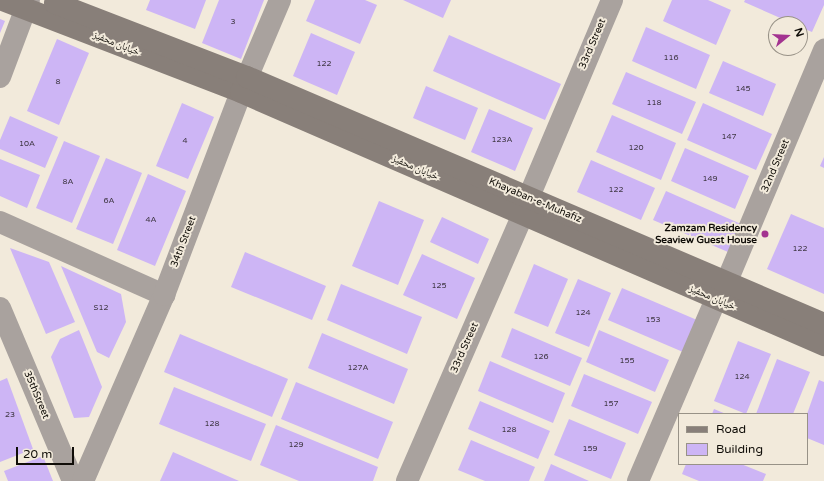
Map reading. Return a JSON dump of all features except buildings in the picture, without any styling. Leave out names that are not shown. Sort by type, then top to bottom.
[{"type":"street","name":"خیابان محفیز","points":[[3,0],[27,4],[244,85]]},
{"type":"street","name":"خیابان محفیز","points":[[47,0],[611,243],[716,299],[824,345]]},
{"type":"street","name":"34th Street","points":[[83,481],[164,296],[244,85],[280,0]]},
{"type":"street","name":"33rd Street","points":[[407,481],[612,0]]},
{"type":"street","points":[[0,77],[27,4]]},
{"type":"street","name":"32nd Street","points":[[727,281],[824,50]]},
{"type":"street","points":[[0,222],[164,296]]},
{"type":"street","points":[[611,243],[727,281],[824,324]]},
{"type":"street","points":[[638,481],[716,299]]},
{"type":"street","name":"35thStreet","points":[[0,308],[73,481]]},
{"type":"place","name":"Zamzam Residency Seaview Guest House","points":[[765,234]]}]
